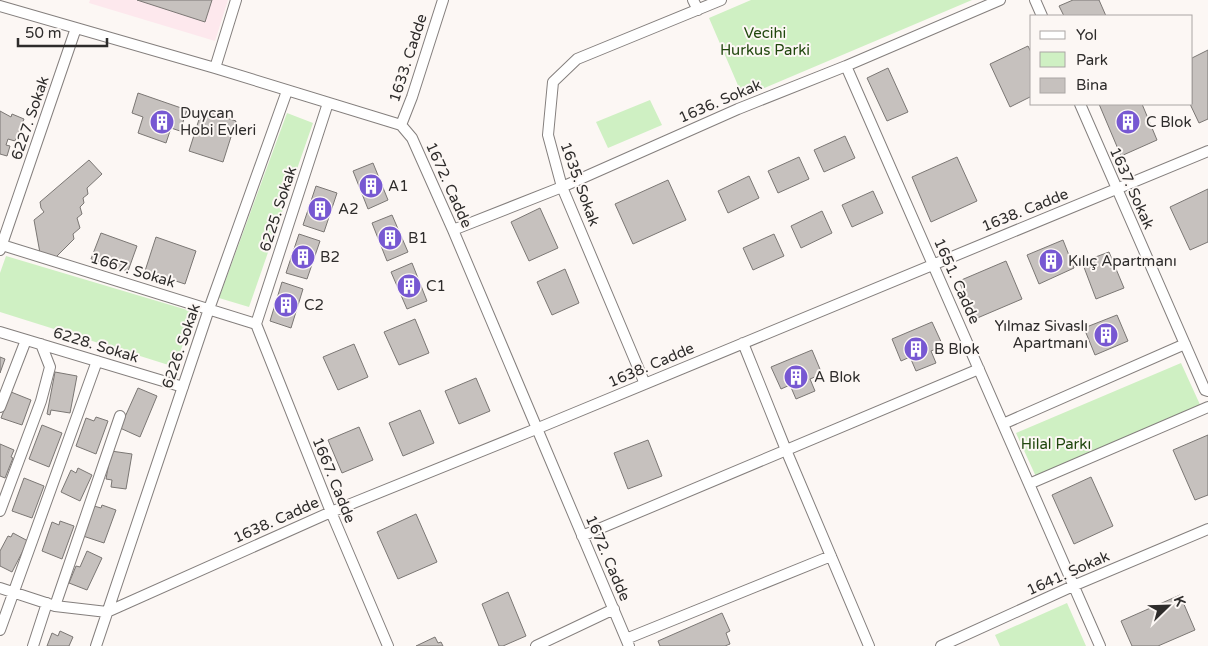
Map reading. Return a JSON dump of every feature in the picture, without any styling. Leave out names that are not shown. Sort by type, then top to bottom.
[{"type":"street","points":[[215,68],[236,0]]},
{"type":"street","name":"1633. Cadde","points":[[400,126],[412,97],[443,0]]},
{"type":"street","points":[[693,0],[698,10]]},
{"type":"street","name":"1635. Sokak","points":[[645,384],[562,187],[548,135],[553,82],[577,59],[721,0]]},
{"type":"street","name":"1636. Sokak","points":[[453,230],[562,187],[738,109],[846,66],[1000,0]]},
{"type":"street","points":[[1035,0],[1042,15]]},
{"type":"street","points":[[1,4],[400,126]]},
{"type":"street","name":"6227. Sokak","points":[[0,247],[76,28]]},
{"type":"street","name":"1651. Cadde","points":[[846,66],[1100,646]]},
{"type":"street","name":"6226. Sokak","points":[[96,646],[209,309],[287,91]]},
{"type":"street","name":"6225. Sokak","points":[[256,324],[328,103]]},
{"type":"street","name":"1637. Sokak","points":[[1080,105],[1205,390],[1208,391]]},
{"type":"street","name":"1672. Cadde","points":[[400,126],[412,138],[453,230],[627,642]]},
{"type":"street","name":"1638. Cadde","points":[[107,612],[331,512],[1208,151]]},
{"type":"street","name":"1667. Sokak","points":[[0,247],[256,324]]},
{"type":"street","name":"1667. Cadde","points":[[256,324],[331,512],[388,646]]},
{"type":"street","name":"6228. Sokak","points":[[0,332],[183,387]]},
{"type":"street","points":[[0,407],[26,340]]},
{"type":"street","points":[[743,343],[869,646]]},
{"type":"street","points":[[0,511],[41,401],[50,367],[41,344]]},
{"type":"street","points":[[1003,424],[1185,344]]},
{"type":"street","points":[[0,630],[98,360]]},
{"type":"street","points":[[582,536],[979,369]]},
{"type":"street","points":[[1029,484],[1208,407]]},
{"type":"street","points":[[33,646],[51,605],[120,416]]},
{"type":"street","name":"1641. Sokak","points":[[941,646],[1073,586],[1208,529]]},
{"type":"street","points":[[627,642],[831,556]]},
{"type":"street","points":[[0,588],[51,605],[107,612]]},
{"type":"street","points":[[536,646],[614,609]]},
{"type":"shaded area","points":[[90,0],[228,0],[215,41],[89,3]]},
{"type":"green space","name":"Vecihi Hurkus Parki","points":[[751,0],[972,0],[743,97],[709,18]]},
{"type":"green space","points":[[650,100],[662,125],[608,148],[596,122]]},
{"type":"green space","points":[[287,113],[313,123],[249,307],[219,298]]},
{"type":"green space","points":[[6,256],[194,312],[175,367],[0,312],[0,273]]},
{"type":"green space","name":"Hilal Parkı","points":[[1181,363],[1202,409],[1038,481],[1016,433]]},
{"type":"green space","points":[[1067,603],[1086,646],[1000,646],[995,635]]},
{"type":"building","points":[[137,0],[212,0],[205,22]]},
{"type":"building","points":[[1073,0],[1099,0],[1106,15],[1064,15],[1059,6]]},
{"type":"building","points":[[1028,46],[1030,50],[1030,97],[1010,107],[990,64]]},
{"type":"building","points":[[1208,50],[1208,119],[1199,123],[1190,105],[1193,105],[1193,58]]},
{"type":"building","points":[[888,68],[908,112],[887,121],[867,78]]},
{"type":"building","name":"Duycan Hobi Evleri","points":[[138,93],[187,110],[180,131],[171,128],[166,143],[138,133],[143,117],[132,113]]},
{"type":"building","name":"C Blok","points":[[1099,105],[1142,105],[1157,140],[1121,156]]},
{"type":"building","points":[[202,110],[236,121],[223,162],[189,151]]},
{"type":"building","points":[[0,111],[11,117],[12,114],[24,119],[15,141],[8,139],[6,145],[10,146],[7,156],[0,154]]},
{"type":"building","points":[[845,136],[855,158],[824,172],[814,150]]},
{"type":"building","points":[[799,157],[809,179],[778,193],[768,171]]},
{"type":"building","points":[[957,157],[977,201],[931,222],[912,177]]},
{"type":"building","points":[[89,160],[102,174],[87,188],[88,194],[83,198],[84,203],[80,207],[82,214],[77,218],[80,228],[73,234],[74,239],[56,257],[40,253],[34,220],[44,212],[40,202]]},
{"type":"building","name":"A1","points":[[373,163],[388,200],[368,209],[353,171]]},
{"type":"building","points":[[749,176],[759,198],[728,213],[718,191]]},
{"type":"building","points":[[668,180],[686,220],[633,244],[615,204]]},
{"type":"building","name":"A2","points":[[316,186],[337,193],[324,232],[303,225]]},
{"type":"building","points":[[1208,189],[1208,242],[1190,250],[1170,207]]},
{"type":"building","points":[[873,191],[883,213],[852,227],[842,205]]},
{"type":"building","points":[[540,208],[558,248],[529,261],[511,222]]},
{"type":"building","points":[[822,211],[832,233],[801,248],[791,226]]},
{"type":"building","name":"B1","points":[[392,215],[408,252],[387,261],[372,223]]},
{"type":"building","points":[[101,233],[137,246],[128,271],[91,259]]},
{"type":"building","name":"B2","points":[[299,234],[320,241],[307,279],[286,273]]},
{"type":"building","points":[[774,234],[784,256],[753,270],[743,248]]},
{"type":"building","points":[[156,237],[196,251],[185,284],[145,271]]},
{"type":"building","name":"Kılıç Apartmanı","points":[[1063,240],[1074,268],[1039,284],[1027,255]]},
{"type":"building","points":[[1109,252],[1124,288],[1096,299],[1082,262]]},
{"type":"building","points":[[1006,261],[1022,299],[975,319],[959,281]]},
{"type":"building","name":"C1","points":[[412,263],[427,301],[407,309],[391,272]]},
{"type":"building","points":[[565,269],[579,303],[552,315],[537,282]]},
{"type":"building","name":"C2","points":[[282,282],[303,289],[291,328],[270,321]]},
{"type":"building","name":"Yılmaz Sivaslı Apartmanı","points":[[1117,315],[1128,341],[1095,355],[1084,328]]},
{"type":"building","points":[[415,319],[429,353],[399,365],[384,332]]},
{"type":"building","name":"B Blok","points":[[932,322],[943,346],[931,351],[936,363],[916,371],[910,357],[901,361],[892,339]]},
{"type":"building","points":[[354,344],[368,377],[338,390],[323,357]]},
{"type":"building","name":"A Blok","points":[[812,350],[822,374],[810,379],[815,391],[796,399],[790,385],[781,389],[771,367]]},
{"type":"building","points":[[0,357],[5,359],[0,373]]},
{"type":"building","points":[[55,372],[77,376],[70,413],[51,410],[50,415],[47,414]]},
{"type":"building","points":[[476,378],[490,411],[459,424],[445,391]]},
{"type":"building","points":[[138,388],[157,396],[140,437],[120,428]]},
{"type":"building","points":[[11,392],[31,400],[22,425],[1,418]]},
{"type":"building","points":[[420,410],[434,443],[403,456],[389,423]]},
{"type":"building","points":[[96,417],[108,421],[96,454],[76,446],[86,418],[94,421]]},
{"type":"building","points":[[42,425],[62,433],[49,467],[29,459]]},
{"type":"building","points":[[359,427],[373,460],[342,473],[328,440]]},
{"type":"building","points":[[1208,435],[1208,495],[1195,500],[1173,450]]},
{"type":"building","points":[[648,440],[662,476],[628,489],[614,453]]},
{"type":"building","points":[[0,444],[14,450],[5,478],[0,476]]},
{"type":"building","points":[[111,451],[132,454],[126,489],[111,487],[112,480],[106,479]]},
{"type":"building","points":[[78,468],[92,475],[80,501],[61,492],[71,470],[76,473]]},
{"type":"building","points":[[1091,477],[1113,526],[1074,544],[1052,495]]},
{"type":"building","points":[[24,478],[44,486],[32,518],[12,511]]},
{"type":"building","points":[[102,505],[116,510],[104,543],[83,536],[94,506],[101,508]]},
{"type":"building","points":[[416,514],[437,562],[398,579],[377,532]]},
{"type":"building","points":[[60,521],[74,526],[62,559],[42,551],[52,522],[59,525]]},
{"type":"building","points":[[13,533],[28,541],[12,572],[0,566],[0,551],[8,536],[11,537]]},
{"type":"building","points":[[87,551],[102,558],[87,590],[69,583],[76,566],[80,567]]},
{"type":"building","points":[[508,592],[526,636],[499,646],[482,604]]},
{"type":"building","points":[[1180,595],[1195,630],[1158,646],[1132,646],[1121,621]]},
{"type":"building","points":[[722,613],[730,631],[726,633],[730,644],[725,646],[660,646],[658,641]]},
{"type":"building","points":[[60,631],[73,637],[69,646],[47,646],[52,633],[58,636]]},
{"type":"building","points":[[435,637],[438,643],[441,642],[443,646],[416,646]]},
{"type":"place","name":"Duycan Hobi Evleri","points":[[162,122]]},
{"type":"place","name":"C Blok","points":[[1128,122]]},
{"type":"place","name":"A1","points":[[371,186]]},
{"type":"place","name":"A2","points":[[320,209]]},
{"type":"place","name":"B1","points":[[390,238]]},
{"type":"place","name":"B2","points":[[303,257]]},
{"type":"place","name":"Kılıç Apartmanı","points":[[1051,261]]},
{"type":"place","name":"C1","points":[[409,286]]},
{"type":"place","name":"C2","points":[[286,305]]},
{"type":"place","name":"Yılmaz Sivaslı Apartmanı","points":[[1106,335]]},
{"type":"place","name":"B Blok","points":[[916,349]]},
{"type":"place","name":"A Blok","points":[[796,377]]}]
